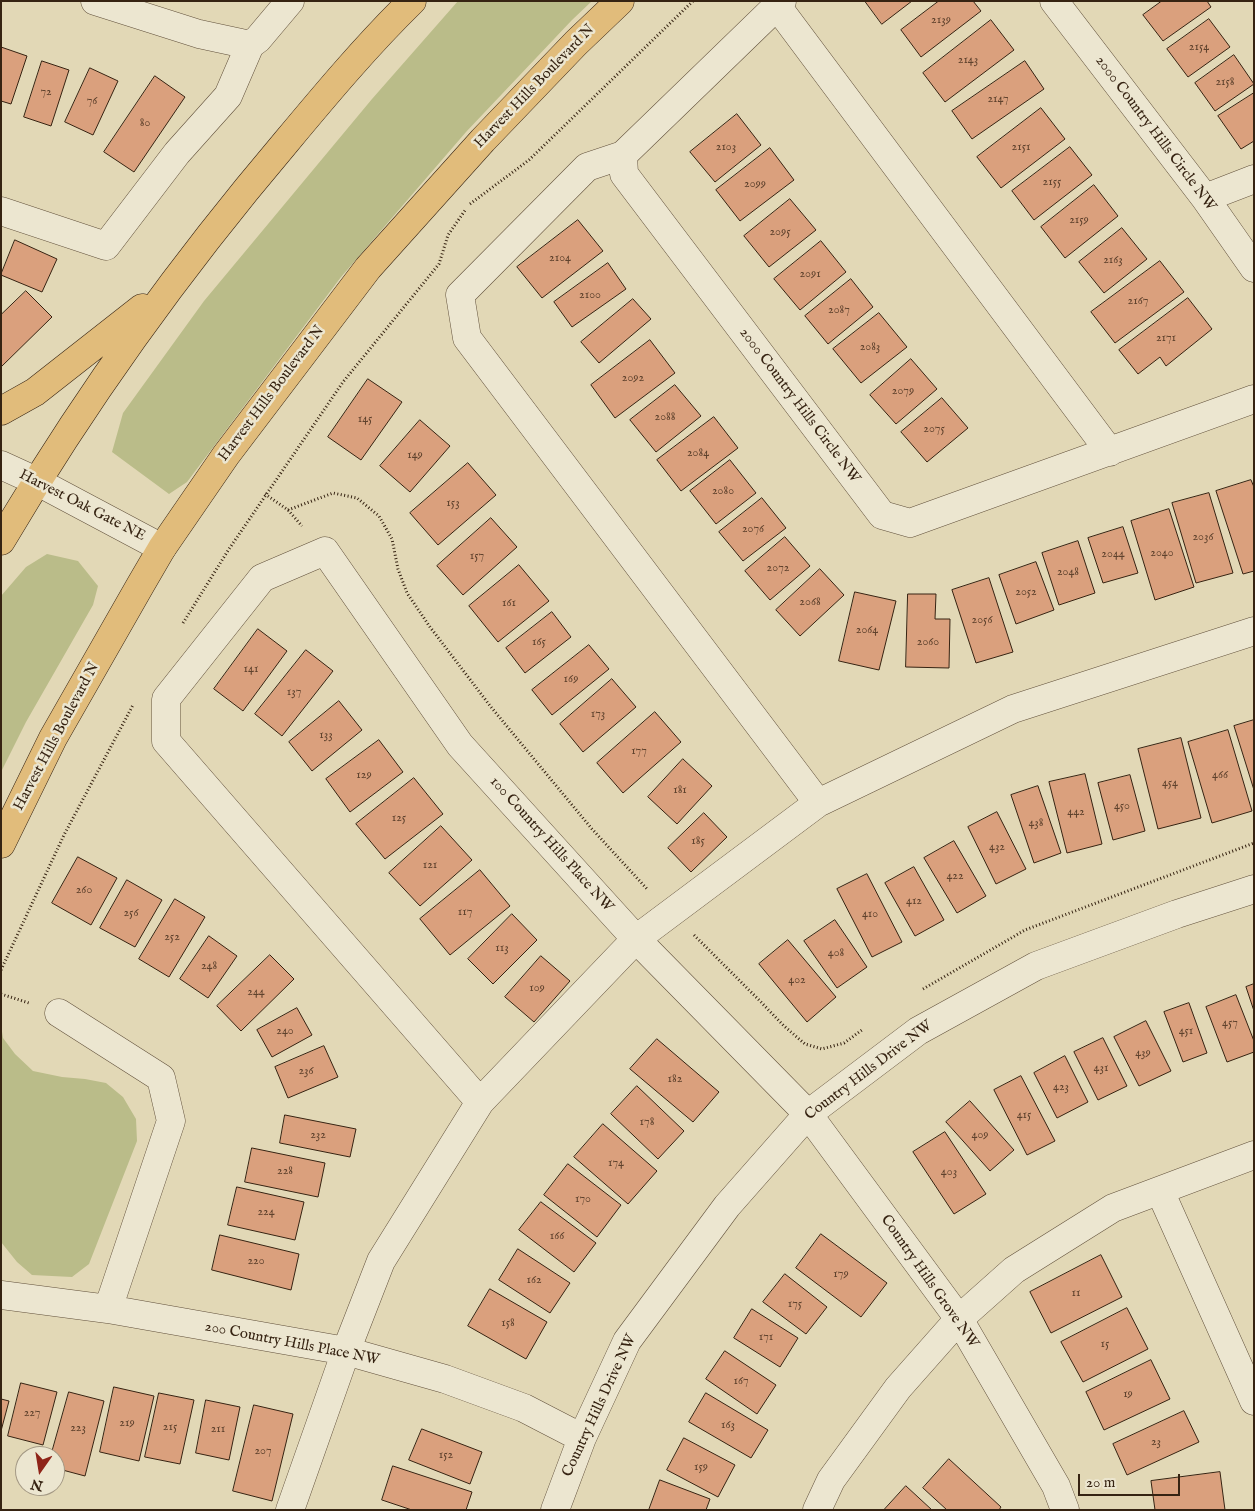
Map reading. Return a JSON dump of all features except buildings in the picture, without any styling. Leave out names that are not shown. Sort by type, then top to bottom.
[{"type":"main road","points":[[1,541],[36,481],[135,334],[171,285],[233,204],[388,24],[412,1]]},
{"type":"main road","name":"Harvest Hills Boulevard N","points":[[1,844],[53,738],[162,548],[226,455],[368,268],[503,120],[576,43],[620,1]]},
{"type":"main road","points":[[1,411],[35,392],[171,285]]},
{"type":"street","points":[[95,1],[198,34],[250,45]]},
{"type":"street","points":[[1,211],[106,246],[177,152],[228,96],[250,45],[258,39],[290,1]]},
{"type":"street","name":"2000 Country Hills Circle NW","points":[[1054,1],[1205,198],[1254,268]]},
{"type":"street","points":[[818,803],[467,338],[460,295],[587,167],[623,155],[779,4],[1110,452]]},
{"type":"street","name":"2000 Country Hills Circle NW","points":[[623,155],[624,174],[882,515],[910,523],[1254,399]]},
{"type":"street","points":[[1205,198],[1254,179]]},
{"type":"street","name":"Harvest Oak Gate NE","points":[[1,465],[36,481],[162,548]]},
{"type":"street","name":"100 Country Hills Place NW","points":[[480,1102],[166,741],[166,699],[262,578],[325,551],[460,745],[636,939],[808,1114]]},
{"type":"street","points":[[290,1510],[346,1352],[381,1261],[480,1102],[636,939],[818,803],[1013,709],[1254,631]]},
{"type":"street","name":"Country Hills Drive NW","points":[[555,1510],[582,1438],[626,1341],[727,1206],[808,1114],[918,1031],[1036,966],[1177,914],[1254,889]]},
{"type":"street","points":[[59,1013],[161,1078],[171,1121],[108,1309]]},
{"type":"street","name":"Country Hills Grove NW","points":[[808,1114],[959,1319],[1056,1486],[1065,1510]]},
{"type":"street","points":[[817,1510],[831,1480],[898,1388],[959,1319],[1014,1270],[1113,1208],[1254,1155]]},
{"type":"street","points":[[1160,1191],[1254,1401]]},
{"type":"street","name":"200 Country Hills Place NW","points":[[1,1295],[108,1309],[346,1352],[444,1379],[524,1408],[582,1438]]},
{"type":"path","points":[[266,494],[288,510],[333,493],[357,498],[379,516],[392,539],[398,569],[408,593],[430,627],[491,707],[592,829],[640,882],[784,1026],[805,1044],[822,1049],[844,1043],[864,1029]]},
{"type":"path","points":[[183,624],[193,608]]},
{"type":"path","points":[[1,970],[64,835],[134,704]]},
{"type":"path","points":[[916,994],[967,962],[1025,930],[1254,843]]},
{"type":"green space","points":[[458,1],[592,1],[466,132],[341,277],[187,482],[169,494],[112,452],[123,413],[204,301],[372,99]]},
{"type":"green space","points":[[47,554],[78,561],[98,586],[93,605],[26,722],[1,772],[1,596],[26,567]]},
{"type":"green space","points":[[1,1025],[3,1038],[15,1054],[33,1071],[106,1083],[123,1097],[136,1119],[137,1141],[89,1264],[72,1277],[32,1275],[17,1262],[1,1242]]}]
